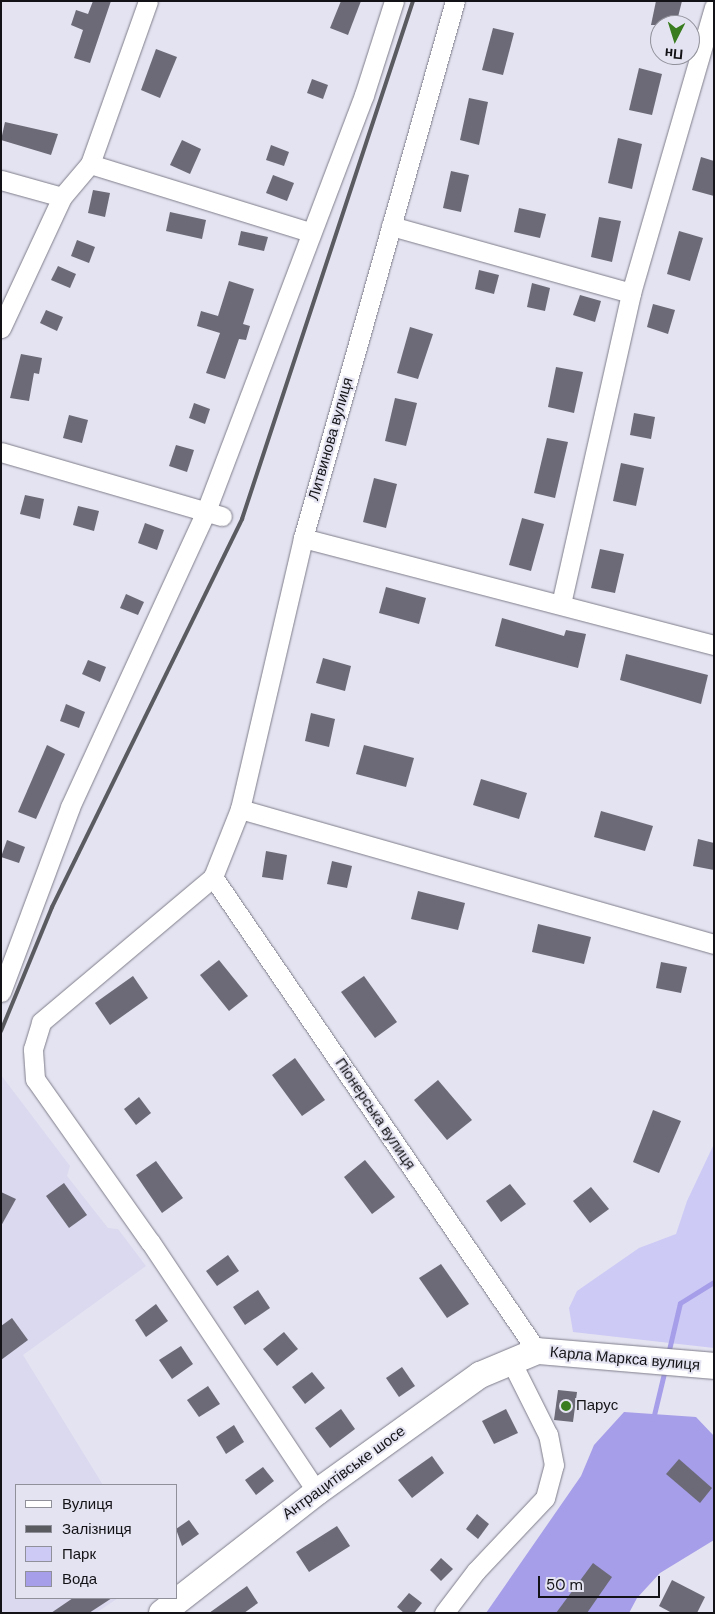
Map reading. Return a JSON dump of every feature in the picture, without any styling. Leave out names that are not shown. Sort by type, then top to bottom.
[{"type":"main road","name":"Антрацитівське шосе","points":[[162,1613],[317,1492],[480,1375],[537,1351]]},
{"type":"main road","name":"Карла Маркса вулиця","points":[[537,1351],[714,1366]]},
{"type":"street","points":[[1,328],[62,197],[90,164],[148,1]]},
{"type":"street","points":[[1,992],[70,807],[214,514],[310,232],[364,96],[394,1]]},
{"type":"street","name":"Литвинова вулиця","points":[[213,877],[240,809],[303,538],[455,1]]},
{"type":"street","points":[[561,604],[631,292],[714,7]]},
{"type":"street","points":[[90,164],[310,232]]},
{"type":"street","points":[[1,180],[62,197]]},
{"type":"street","points":[[391,226],[631,292]]},
{"type":"street","points":[[1,452],[214,514]]},
{"type":"street","points":[[303,538],[714,645]]},
{"type":"street","points":[[240,809],[714,944]]},
{"type":"street","points":[[213,877],[41,1022],[34,1049],[35,1080],[150,1242],[317,1492]]},
{"type":"street","name":"Піонерська вулиця","points":[[213,877],[537,1351]]},
{"type":"street","points":[[444,1613],[476,1572],[545,1498],[554,1465],[548,1435],[512,1362]]},
{"type":"shaded area","points":[[1,1075],[70,1166],[67,1176],[108,1228],[118,1229],[146,1266],[23,1355],[102,1484],[15,1484],[15,1599],[117,1599],[96,1613],[1,1613]]},
{"type":"green space","points":[[714,1144],[714,1348],[573,1332],[569,1308],[577,1291],[639,1248],[676,1234],[687,1201]]},
{"type":"water","points":[[624,1412],[696,1417],[714,1436],[714,1540],[660,1573],[637,1598],[629,1613],[486,1613],[581,1476],[594,1445]]},
{"type":"building","points":[[93,1],[111,1],[90,63],[74,58],[83,30],[71,25],[76,10],[88,14]]},
{"type":"building","points":[[341,1],[361,1],[348,35],[330,28]]},
{"type":"building","points":[[656,1],[682,1],[678,15],[653,15]]},
{"type":"building","points":[[493,28],[514,33],[503,75],[482,70]]},
{"type":"building","points":[[156,49],[177,57],[160,98],[141,90]]},
{"type":"building","points":[[639,68],[662,74],[652,115],[629,110]]},
{"type":"building","points":[[312,79],[328,85],[323,99],[307,93]]},
{"type":"building","points":[[469,98],[488,102],[479,145],[460,140]]},
{"type":"building","points":[[5,122],[58,134],[51,155],[1,140]]},
{"type":"building","points":[[618,138],[642,144],[632,189],[608,183]]},
{"type":"building","points":[[182,140],[201,149],[190,174],[170,165]]},
{"type":"building","points":[[271,145],[289,152],[284,166],[266,160]]},
{"type":"building","points":[[701,157],[714,161],[714,196],[692,190]]},
{"type":"building","points":[[451,171],[469,175],[461,212],[443,208]]},
{"type":"building","points":[[273,175],[294,183],[287,201],[266,193]]},
{"type":"building","points":[[93,190],[110,193],[105,217],[88,213]]},
{"type":"building","points":[[519,208],[546,214],[540,238],[514,232]]},
{"type":"building","points":[[170,212],[206,220],[202,239],[166,231]]},
{"type":"building","points":[[599,217],[621,221],[612,262],[591,257]]},
{"type":"building","points":[[241,231],[268,237],[264,251],[238,245]]},
{"type":"building","points":[[679,231],[703,238],[690,281],[667,274]]},
{"type":"building","points":[[77,240],[95,247],[89,263],[71,256]]},
{"type":"building","points":[[58,266],[76,274],[70,288],[51,280]]},
{"type":"building","points":[[479,270],[499,275],[494,294],[475,289]]},
{"type":"building","points":[[229,281],[254,289],[243,324],[250,326],[246,340],[239,339],[225,379],[206,373],[220,333],[197,326],[201,311],[218,316]]},
{"type":"building","points":[[532,283],[550,288],[545,311],[527,307]]},
{"type":"building","points":[[580,295],[601,301],[595,322],[573,315]]},
{"type":"building","points":[[653,304],[675,310],[668,334],[647,327]]},
{"type":"building","points":[[46,310],[63,317],[57,331],[40,323]]},
{"type":"building","points":[[410,327],[433,334],[418,379],[397,373]]},
{"type":"building","points":[[21,354],[42,358],[39,374],[34,373],[29,401],[10,398]]},
{"type":"building","points":[[556,367],[583,372],[574,413],[548,407]]},
{"type":"building","points":[[395,398],[417,403],[406,446],[385,441]]},
{"type":"building","points":[[194,403],[210,409],[205,424],[189,418]]},
{"type":"building","points":[[634,413],[655,417],[651,439],[630,435]]},
{"type":"building","points":[[69,415],[88,420],[82,443],[63,438]]},
{"type":"building","points":[[547,438],[568,442],[555,498],[534,493]]},
{"type":"building","points":[[176,445],[194,450],[187,472],[169,466]]},
{"type":"building","points":[[621,463],[644,468],[636,506],[613,501]]},
{"type":"building","points":[[374,478],[397,484],[386,528],[363,522]]},
{"type":"building","points":[[25,495],[44,499],[40,519],[20,514]]},
{"type":"building","points":[[78,506],[99,511],[94,531],[73,525]]},
{"type":"building","points":[[522,518],[544,524],[531,571],[509,565]]},
{"type":"building","points":[[145,523],[164,530],[157,550],[138,543]]},
{"type":"building","points":[[600,549],[624,554],[615,593],[591,588]]},
{"type":"building","points":[[386,587],[426,598],[419,624],[379,613]]},
{"type":"building","points":[[126,594],[144,602],[138,615],[120,608]]},
{"type":"building","points":[[502,618],[564,636],[566,630],[586,634],[578,668],[495,646]]},
{"type":"building","points":[[626,654],[708,675],[701,704],[620,680]]},
{"type":"building","points":[[323,658],[351,666],[345,691],[316,683]]},
{"type":"building","points":[[88,660],[106,667],[100,682],[82,674]]},
{"type":"building","points":[[66,704],[85,712],[79,728],[60,721]]},
{"type":"building","points":[[311,713],[335,719],[329,747],[305,741]]},
{"type":"building","points":[[47,745],[65,754],[36,819],[18,812]]},
{"type":"building","points":[[364,745],[414,758],[406,787],[356,774]]},
{"type":"building","points":[[481,779],[527,793],[519,819],[473,805]]},
{"type":"building","points":[[601,811],[653,826],[645,851],[594,837]]},
{"type":"building","points":[[698,839],[714,843],[714,870],[693,866]]},
{"type":"building","points":[[7,840],[25,847],[19,863],[1,857]]},
{"type":"building","points":[[266,851],[287,855],[283,880],[262,877]]},
{"type":"building","points":[[332,861],[352,866],[347,888],[327,884]]},
{"type":"building","points":[[418,891],[465,903],[458,930],[411,919]]},
{"type":"building","points":[[538,924],[591,937],[584,964],[532,952]]},
{"type":"building","points":[[219,960],[248,996],[229,1011],[200,975]]},
{"type":"building","points":[[661,962],[687,967],[681,993],[656,988]]},
{"type":"building","points":[[133,976],[148,998],[110,1025],[95,1003]]},
{"type":"building","points":[[364,976],[397,1022],[375,1038],[341,992]]},
{"type":"building","points":[[295,1058],[325,1100],[302,1116],[272,1075]]},
{"type":"building","points":[[438,1080],[472,1120],[447,1140],[414,1100]]},
{"type":"building","points":[[139,1097],[151,1113],[136,1125],[124,1109]]},
{"type":"building","points":[[653,1110],[681,1121],[659,1173],[633,1162]]},
{"type":"building","points":[[365,1160],[395,1197],[372,1214],[344,1177]]},
{"type":"building","points":[[156,1161],[183,1198],[162,1213],[136,1175]]},
{"type":"building","points":[[64,1183],[87,1215],[69,1228],[46,1196]]},
{"type":"building","points":[[510,1184],[526,1204],[501,1222],[486,1201]]},
{"type":"building","points":[[591,1187],[609,1209],[590,1223],[573,1201]]},
{"type":"building","points":[[1,1192],[16,1199],[1,1226]]},
{"type":"building","points":[[228,1255],[239,1271],[217,1286],[206,1271]]},
{"type":"building","points":[[441,1264],[469,1304],[447,1318],[419,1278]]},
{"type":"building","points":[[258,1290],[270,1308],[245,1325],[233,1307]]},
{"type":"building","points":[[156,1304],[168,1321],[146,1337],[135,1320]]},
{"type":"building","points":[[12,1318],[28,1340],[1,1360],[1,1326]]},
{"type":"building","points":[[284,1332],[298,1349],[277,1366],[263,1349]]},
{"type":"building","points":[[181,1346],[193,1364],[172,1379],[159,1360]]},
{"type":"building","points":[[402,1367],[415,1386],[399,1397],[386,1378]]},
{"type":"building","points":[[312,1372],[325,1388],[305,1404],[292,1387]]},
{"type":"building","points":[[208,1386],[220,1404],[199,1417],[187,1400]]},
{"type":"building","name":"Парус","points":[[558,1390],[577,1392],[573,1422],[554,1420]]},
{"type":"building","points":[[341,1409],[355,1429],[330,1448],[315,1428]]},
{"type":"building","points":[[506,1409],[518,1433],[494,1444],[482,1421]]},
{"type":"building","points":[[234,1425],[244,1442],[226,1454],[216,1437]]},
{"type":"building","points":[[432,1456],[444,1473],[412,1498],[398,1480]]},
{"type":"building","points":[[679,1459],[712,1488],[700,1503],[666,1474]]},
{"type":"building","points":[[263,1467],[274,1481],[256,1495],[245,1480]]},
{"type":"building","points":[[477,1514],[489,1524],[478,1539],[466,1529]]},
{"type":"building","points":[[189,1520],[199,1534],[182,1546],[178,1528]]},
{"type":"building","points":[[337,1526],[350,1546],[309,1572],[296,1552]]},
{"type":"building","points":[[441,1558],[453,1569],[441,1581],[430,1570]]},
{"type":"building","points":[[593,1563],[612,1577],[587,1613],[556,1613]]},
{"type":"building","points":[[672,1580],[705,1597],[697,1613],[672,1613],[659,1606]]},
{"type":"building","points":[[247,1586],[258,1603],[244,1613],[209,1613]]},
{"type":"building","points":[[409,1593],[422,1603],[414,1613],[404,1613],[397,1607]]},
{"type":"building","points":[[72,1599],[110,1599],[89,1613],[51,1613]]},
{"type":"waterway","points":[[668,1354],[680,1303],[714,1282]]},
{"type":"waterway","points":[[653,1419],[665,1369]]},
{"type":"railway","points":[[1,1031],[52,907],[242,519],[413,1]]},
{"type":"place","name":"Парус","points":[[566,1406]]}]
